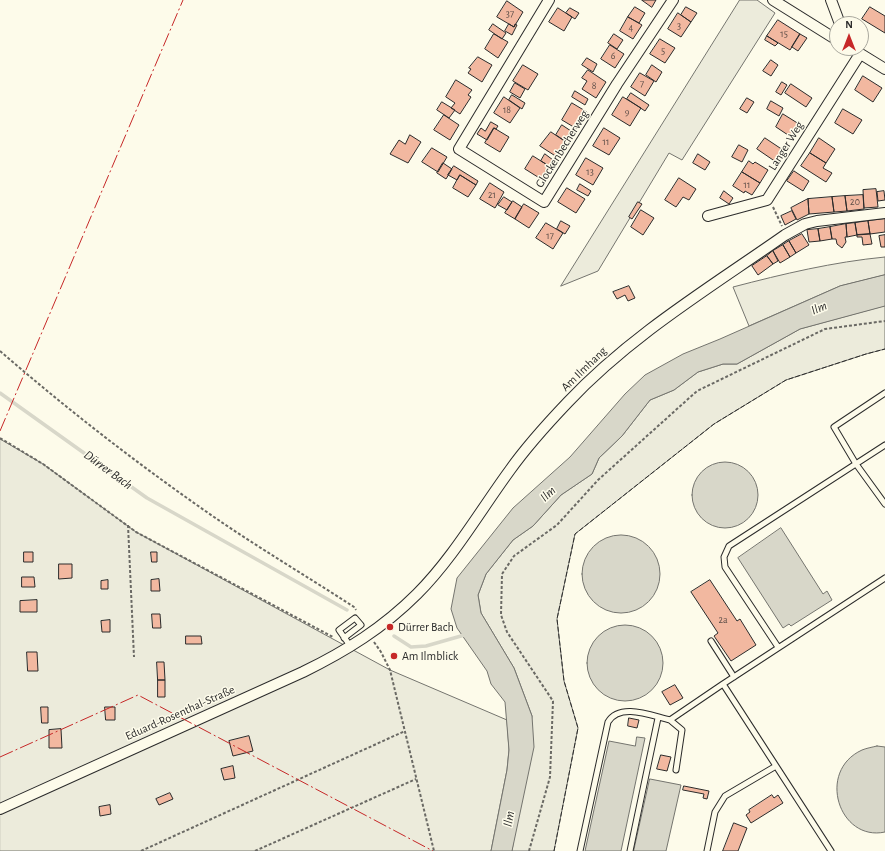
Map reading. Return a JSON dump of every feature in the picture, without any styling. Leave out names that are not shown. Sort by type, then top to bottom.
[{"type":"street","name":"Glockenbecherweg","points":[[550,0],[459,149],[544,202],[673,0]]},
{"type":"street","points":[[772,0],[829,35]]},
{"type":"street","points":[[831,0],[837,16]]},
{"type":"street","name":"Langer Weg","points":[[708,216],[767,200],[859,56]]},
{"type":"street","points":[[863,56],[885,69]]},
{"type":"street","name":"Am Ilmhang","points":[[368,636],[402,608],[423,588],[438,570],[511,468],[567,403],[591,378],[634,340],[785,235],[805,224],[817,221],[885,213]]},
{"type":"street","name":"Eduard-Rosenthal-Straße","points":[[0,809],[303,672],[351,647],[368,636]]},
{"type":"lane","points":[[885,393],[834,427],[856,464],[885,504]]},
{"type":"lane","points":[[778,647],[725,567],[724,557],[729,546],[885,445]]},
{"type":"lane","points":[[670,720],[778,647],[885,578]]},
{"type":"lane","points":[[344,638],[351,647]]},
{"type":"lane","points":[[711,641],[734,677]]},
{"type":"lane","points":[[723,684],[831,851]]},
{"type":"lane","points":[[580,851],[608,722],[616,713],[623,711],[670,720],[682,730],[676,770]]},
{"type":"lane","points":[[630,851],[658,718]]},
{"type":"lane","points":[[707,851],[715,812],[725,796],[776,766]]},
{"type":"path","points":[[771,202],[780,222]]},
{"type":"path","points":[[529,851],[550,777],[553,701],[507,632],[501,616],[502,574],[514,556],[557,525],[598,480],[697,391],[826,330],[885,321]]},
{"type":"path","points":[[0,351],[59,402],[138,464],[215,518],[354,607],[358,614]]},
{"type":"path","points":[[0,438],[43,464],[136,532],[351,647]]},
{"type":"path","points":[[128,525],[134,657]]},
{"type":"path","points":[[368,636],[381,652],[390,670],[434,851]]},
{"type":"path","points":[[141,851],[405,731]]},
{"type":"path","points":[[255,851],[416,779]]},
{"type":"shaded area","points":[[740,0],[757,0],[775,13],[682,160],[669,153],[598,271],[561,286]]},
{"type":"shaded area","points":[[885,257],[885,275],[840,286],[749,326],[733,287],[808,269]]},
{"type":"shaded area","points":[[885,306],[885,349],[786,380],[714,424],[575,534],[557,619],[564,681],[578,728],[554,851],[512,851],[532,716],[514,668],[481,613],[478,595],[486,574],[513,540],[533,526],[561,495],[592,474],[599,458],[622,436],[650,400],[674,390],[698,372],[723,364],[737,364],[800,329]]},
{"type":"shaded area","points":[[0,439],[43,464],[136,532],[390,670],[507,720],[509,750],[507,770],[491,851],[0,851]]},
{"type":"water","name":"Ilm","points":[[885,275],[885,306],[800,329],[737,364],[723,364],[698,372],[674,390],[650,400],[622,436],[599,458],[592,474],[561,495],[533,526],[513,540],[486,574],[478,595],[481,613],[514,668],[532,716],[534,747],[512,851],[491,851],[507,770],[509,750],[505,702],[491,684],[487,671],[457,628],[451,609],[457,578],[513,508],[570,457],[625,394],[645,375],[683,354],[840,286]]},
{"type":"water","points":[[725,462],[737,465],[748,472],[755,483],[758,495],[755,507],[748,518],[737,525],[725,528],[713,525],[702,518],[695,507],[692,495],[695,483],[702,472],[713,465]]},
{"type":"water","points":[[781,528],[823,594],[827,591],[832,600],[791,626],[789,624],[783,628],[738,558]]},
{"type":"water","points":[[621,535],[636,538],[648,547],[657,559],[660,574],[657,589],[648,601],[636,610],[621,613],[606,610],[594,601],[585,589],[582,574],[585,559],[594,547],[606,538]]},
{"type":"water","points":[[625,625],[640,628],[652,636],[660,648],[663,663],[660,678],[652,690],[640,698],[625,701],[610,698],[598,690],[590,678],[587,663],[590,648],[598,636],[610,628]]},
{"type":"water","points":[[637,737],[645,738],[621,851],[585,851],[609,741],[635,746]]},
{"type":"water","points":[[877,746],[885,747],[885,832],[869,832],[856,826],[845,816],[839,803],[837,788],[840,773],[848,760],[862,750]]},
{"type":"water","points":[[650,779],[681,785],[666,851],[634,851]]},
{"type":"building","points":[[642,0],[656,0],[652,7]]},
{"type":"building","points":[[507,1],[523,12],[514,27],[497,17]]},
{"type":"building","points":[[635,7],[645,13],[639,23],[628,17]]},
{"type":"building","points":[[686,7],[697,13],[691,22],[681,15]]},
{"type":"building","points":[[870,7],[885,16],[885,33],[869,23],[869,16],[864,16]]},
{"type":"building","points":[[558,8],[572,17],[564,31],[549,22]]},
{"type":"building","points":[[570,8],[579,13],[575,19],[566,13]]},
{"type":"building","points":[[678,13],[691,22],[681,37],[668,29]]},
{"type":"building","points":[[628,17],[642,25],[633,39],[620,31]]},
{"type":"building","points":[[778,20],[800,34],[790,50],[767,36]]},
{"type":"building","points":[[493,24],[506,33],[502,39],[489,30]]},
{"type":"building","points":[[509,24],[514,27],[515,24],[517,25],[512,35],[505,31]]},
{"type":"building","points":[[494,34],[508,42],[498,58],[485,49]]},
{"type":"building","points":[[614,34],[623,40],[617,49],[608,43]]},
{"type":"building","points":[[800,34],[807,38],[798,51],[792,47]]},
{"type":"building","points":[[767,36],[778,43],[775,46],[765,40]]},
{"type":"building","points":[[660,39],[675,48],[665,63],[650,54]]},
{"type":"building","points":[[610,45],[624,54],[615,68],[601,59]]},
{"type":"building","points":[[478,57],[492,65],[482,82],[468,73],[471,69],[469,68]]},
{"type":"building","points":[[587,58],[597,64],[593,72],[582,65]]},
{"type":"building","points":[[771,60],[778,65],[771,76],[763,71]]},
{"type":"building","points":[[523,65],[538,74],[528,90],[513,81]]},
{"type":"building","points":[[652,65],[662,72],[656,82],[646,75]]},
{"type":"building","points":[[588,70],[606,82],[596,98],[582,89],[587,81],[582,78]]},
{"type":"building","points":[[640,73],[654,81],[645,96],[631,87]]},
{"type":"building","points":[[863,76],[882,88],[873,102],[855,90]]},
{"type":"building","points":[[456,80],[472,90],[468,95],[471,97],[460,114],[451,108],[455,103],[446,97]]},
{"type":"building","points":[[782,82],[787,85],[781,95],[776,92]]},
{"type":"building","points":[[515,83],[525,89],[520,98],[510,92]]},
{"type":"building","points":[[791,84],[812,98],[806,107],[785,93]]},
{"type":"building","points":[[575,91],[588,99],[585,105],[572,97]]},
{"type":"building","points":[[631,93],[649,105],[645,111],[627,99]]},
{"type":"building","points":[[512,95],[525,103],[522,109],[509,100]]},
{"type":"building","points":[[504,97],[520,108],[510,123],[494,113]]},
{"type":"building","points":[[623,97],[641,108],[630,126],[612,115]]},
{"type":"building","points":[[747,98],[754,102],[747,113],[740,109]]},
{"type":"building","points":[[771,101],[783,108],[779,116],[767,109]]},
{"type":"building","points":[[442,102],[455,110],[449,118],[437,110]]},
{"type":"building","points":[[572,103],[587,112],[577,129],[562,120]]},
{"type":"building","points":[[843,109],[862,120],[853,134],[835,123]]},
{"type":"building","points":[[783,114],[799,124],[791,137],[776,127]]},
{"type":"building","points":[[444,115],[459,125],[450,140],[434,130]]},
{"type":"building","points":[[491,122],[498,126],[496,129],[494,128],[487,140],[477,134],[481,128],[485,131]]},
{"type":"building","points":[[562,125],[571,131],[565,141],[556,135]]},
{"type":"building","points":[[494,128],[509,137],[500,152],[485,143]]},
{"type":"building","points":[[604,128],[620,138],[609,155],[593,146]]},
{"type":"building","points":[[551,132],[566,142],[557,157],[540,146]]},
{"type":"building","points":[[410,135],[421,142],[408,163],[390,154],[399,140],[405,144]]},
{"type":"building","points":[[765,138],[783,150],[776,162],[757,149]]},
{"type":"building","points":[[819,138],[835,149],[826,163],[810,153]]},
{"type":"building","points":[[739,145],[748,150],[742,162],[732,157]]},
{"type":"building","points":[[432,148],[447,157],[438,172],[422,162]]},
{"type":"building","points":[[810,153],[826,163],[823,168],[832,173],[826,182],[801,166]]},
{"type":"building","points":[[545,154],[553,160],[549,166],[541,161]]},
{"type":"building","points":[[698,154],[710,162],[705,170],[693,163]]},
{"type":"building","points":[[533,156],[549,166],[541,179],[525,169]]},
{"type":"building","points":[[586,158],[603,168],[593,185],[576,175]]},
{"type":"building","points":[[749,161],[753,164],[755,162],[768,170],[760,183],[742,172]]},
{"type":"building","points":[[443,163],[452,169],[446,179],[437,173]]},
{"type":"building","points":[[454,166],[478,181],[476,185],[460,175],[457,180],[448,175]]},
{"type":"building","points":[[794,171],[809,181],[803,191],[787,181]]},
{"type":"building","points":[[742,172],[760,183],[752,195],[745,191],[744,193],[733,186]]},
{"type":"building","points":[[460,175],[476,185],[468,197],[453,188]]},
{"type":"building","points":[[679,178],[696,189],[689,200],[683,197],[676,207],[665,200]]},
{"type":"building","points":[[490,183],[504,192],[495,208],[480,199]]},
{"type":"building","points":[[580,184],[591,191],[588,196],[577,190]]},
{"type":"building","points":[[567,188],[585,199],[576,213],[558,202]]},
{"type":"building","points":[[876,189],[878,207],[864,208],[863,190]]},
{"type":"building","points":[[724,191],[733,198],[729,204],[720,198]]},
{"type":"building","points":[[884,191],[885,200],[878,201],[877,192]]},
{"type":"building","points":[[863,195],[864,209],[847,211],[845,196]]},
{"type":"building","points":[[845,196],[847,211],[834,212],[832,197]]},
{"type":"building","points":[[504,197],[512,202],[507,210],[498,205]]},
{"type":"building","points":[[832,197],[834,212],[809,214],[808,199]]},
{"type":"building","points":[[808,199],[809,214],[797,220],[791,208]]},
{"type":"building","points":[[513,201],[522,207],[515,219],[505,213]]},
{"type":"building","points":[[638,202],[642,204],[632,219],[629,217]]},
{"type":"building","points":[[524,204],[539,213],[529,228],[515,219]]},
{"type":"building","points":[[641,210],[654,218],[643,235],[631,227]]},
{"type":"building","points":[[792,211],[796,219],[785,225],[781,216]]},
{"type":"building","points":[[885,219],[885,232],[870,234],[868,221]]},
{"type":"building","points":[[561,221],[570,226],[565,234],[557,229]]},
{"type":"building","points":[[868,221],[870,234],[857,235],[855,223]]},
{"type":"building","points":[[546,223],[563,233],[553,249],[536,238]]},
{"type":"building","points":[[855,223],[857,235],[847,237],[846,224]]},
{"type":"building","points":[[846,224],[847,237],[845,237],[846,242],[842,248],[837,244],[836,239],[832,239],[830,227]]},
{"type":"building","points":[[830,227],[832,239],[820,241],[818,229]]},
{"type":"building","points":[[818,229],[820,241],[809,242],[807,230]]},
{"type":"building","points":[[802,234],[809,245],[796,253],[789,241]]},
{"type":"building","points":[[870,234],[872,244],[863,245],[862,237],[857,237],[857,235]]},
{"type":"building","points":[[885,235],[885,247],[881,247],[879,236]]},
{"type":"building","points":[[789,241],[796,253],[790,257],[783,245]]},
{"type":"building","points":[[783,245],[790,257],[780,263],[773,251]]},
{"type":"building","points":[[773,251],[778,261],[773,264],[767,256]]},
{"type":"building","points":[[767,256],[773,264],[758,275],[752,266]]},
{"type":"building","points":[[629,286],[635,298],[628,301],[625,295],[617,299],[613,292]]},
{"type":"building","points":[[24,552],[33,552],[33,562],[24,562]]},
{"type":"building","points":[[151,552],[157,552],[157,562],[152,562]]},
{"type":"building","points":[[59,564],[72,564],[72,578],[59,579]]},
{"type":"building","points":[[22,577],[34,577],[35,587],[22,587]]},
{"type":"building","points":[[159,579],[160,591],[151,591],[151,580]]},
{"type":"building","points":[[108,580],[108,589],[101,589],[101,581]]},
{"type":"building","points":[[710,580],[737,621],[740,619],[756,645],[731,661],[714,636],[718,633],[691,592]]},
{"type":"building","points":[[37,600],[37,612],[20,612],[20,601]]},
{"type":"building","points":[[152,614],[160,614],[161,628],[153,628]]},
{"type":"building","points":[[110,620],[110,632],[102,632],[101,621]]},
{"type":"building","points":[[186,636],[201,636],[202,644],[186,644]]},
{"type":"building","points":[[27,652],[37,652],[38,671],[28,671]]},
{"type":"building","points":[[157,662],[164,662],[165,680],[158,680]]},
{"type":"building","points":[[158,680],[165,680],[165,697],[158,697]]},
{"type":"building","points":[[675,685],[683,698],[670,705],[662,692]]},
{"type":"building","points":[[41,707],[48,707],[48,723],[42,723]]},
{"type":"building","points":[[105,707],[115,707],[115,720],[106,720]]},
{"type":"building","points":[[629,718],[639,720],[637,728],[628,726]]},
{"type":"building","points":[[61,729],[62,748],[49,748],[49,730]]},
{"type":"building","points":[[249,736],[253,751],[233,756],[229,741]]},
{"type":"building","points":[[661,755],[671,757],[667,771],[657,769]]},
{"type":"building","points":[[233,766],[235,778],[224,780],[221,769]]},
{"type":"building","points":[[684,786],[709,791],[707,799],[703,798],[704,794],[683,790]]},
{"type":"building","points":[[170,793],[173,799],[159,805],[156,799]]},
{"type":"building","points":[[772,795],[774,798],[778,795],[783,803],[751,823],[746,815],[750,812],[749,810]]},
{"type":"building","points":[[110,805],[111,814],[100,816],[99,807]]},
{"type":"building","points":[[734,823],[747,828],[738,851],[723,851]]},
{"type":"waterway","name":"Dürrer Bach","points":[[0,393],[147,498],[347,610]]},
{"type":"waterway","name":"Dürrer Bach","points":[[394,636],[411,647],[426,646],[468,634]]},
{"type":"fence","points":[[554,851],[578,728],[564,681],[557,619],[575,534],[714,424],[786,380],[885,349]]},
{"type":"power","points":[[0,431],[183,0]]},
{"type":"power","points":[[0,757],[138,695],[433,851]]},
{"type":"place","name":"Dürrer Bach","points":[[390,627]]},
{"type":"place","name":"Am Ilmblick","points":[[394,656]]}]
